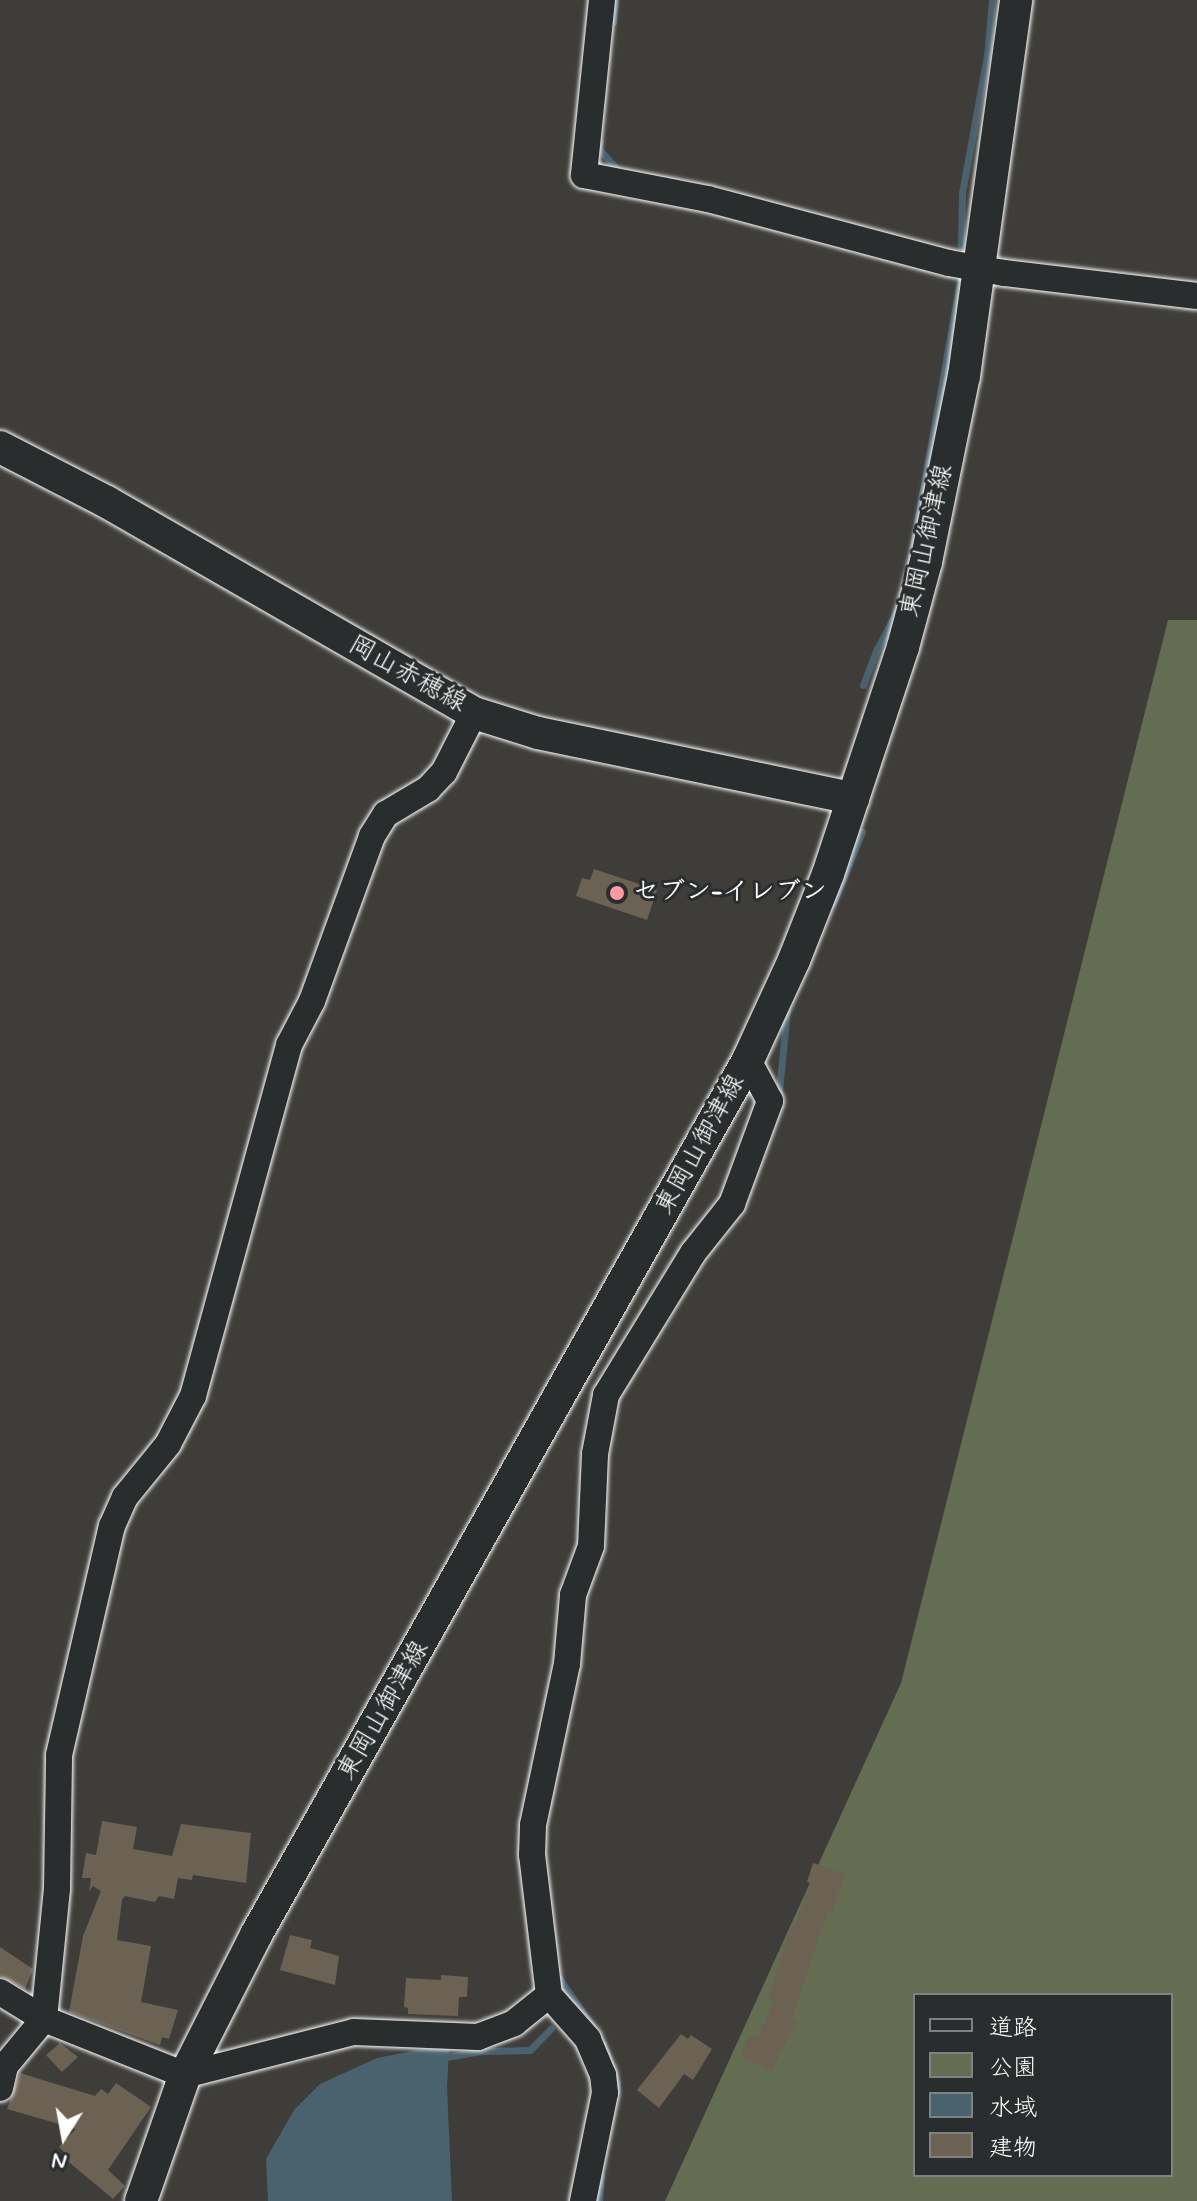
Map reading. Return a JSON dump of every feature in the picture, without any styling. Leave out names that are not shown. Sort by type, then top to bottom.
[{"type":"main road","name":"東岡山御津線","points":[[141,2201],[185,2075],[256,1935],[748,1060],[799,946],[903,647],[926,562],[964,376],[1016,0]]},
{"type":"main road","name":"岡山赤穂線","points":[[0,447],[107,502],[474,713],[538,733],[853,798]]},
{"type":"street","points":[[602,0],[584,175],[708,199],[887,248],[980,269],[1197,296]]},
{"type":"street","points":[[0,2088],[5,2066],[44,2019],[57,1901],[59,1755],[112,1526],[125,1497],[168,1444],[193,1396],[289,1045],[312,1001],[372,836],[386,814],[428,789],[444,772],[474,713]]},
{"type":"street","points":[[583,2201],[605,2093],[603,2075],[588,2039],[549,1995],[532,1855],[533,1825],[567,1664],[573,1595],[591,1546],[595,1454],[606,1395],[693,1253],[732,1204],[770,1101],[748,1060]]},
{"type":"street","points":[[0,1992],[44,2019],[185,2075],[354,2032],[478,2037],[514,2023],[549,1995]]},
{"type":"green space","points":[[1168,620],[1197,620],[1197,2201],[665,2201],[901,1683]]},
{"type":"water","points":[[423,2049],[449,2049],[447,2087],[452,2201],[268,2201],[266,2159],[294,2110],[320,2084],[377,2058]]},
{"type":"building","name":"セブン-イレブン","points":[[594,869],[657,890],[647,920],[576,896],[582,878],[590,880]]},
{"type":"building","points":[[102,1821],[137,1827],[133,1849],[172,1856],[181,1824],[251,1833],[246,1883],[193,1875],[192,1880],[178,1878],[174,1899],[159,1896],[155,1902],[125,1896],[122,1900],[117,1940],[151,1946],[141,2002],[178,2010],[169,2039],[162,2037],[160,2045],[69,2012],[83,1936],[101,1891],[93,1886],[89,1892],[91,1878],[82,1878],[86,1853],[96,1855]]},
{"type":"building","points":[[813,1863],[845,1874],[833,1911],[829,1910],[820,1934],[792,2019],[796,2021],[772,2071],[741,2057],[749,2037],[759,2036],[774,2000],[768,1999],[792,1925],[795,1926],[810,1883],[807,1882]]},
{"type":"building","points":[[290,1935],[312,1940],[310,1948],[339,1956],[335,1985],[280,1970]]},
{"type":"building","points":[[0,1947],[33,1969],[25,1989],[0,1976]]},
{"type":"building","points":[[441,1975],[468,1977],[467,1997],[459,1997],[458,2016],[408,2014],[408,2008],[404,2007],[406,1978],[441,1980]]},
{"type":"building","points":[[681,2034],[688,2039],[691,2035],[712,2049],[693,2080],[684,2074],[659,2108],[637,2090]]},
{"type":"building","points":[[60,2043],[78,2057],[62,2072],[46,2055]]},
{"type":"building","points":[[20,2073],[95,2096],[101,2089],[108,2094],[116,2083],[151,2107],[108,2170],[125,2186],[113,2199],[64,2158],[67,2155],[59,2147],[76,2129],[7,2109]]},
{"type":"waterway","points":[[613,22],[615,0]]},
{"type":"waterway","points":[[961,246],[962,193],[987,56],[992,0]]},
{"type":"waterway","points":[[600,142],[599,149],[617,169]]},
{"type":"waterway","points":[[909,568],[961,276]]},
{"type":"waterway","points":[[863,685],[899,607]]},
{"type":"waterway","points":[[833,903],[862,832]]},
{"type":"waterway","points":[[778,1101],[787,1010]]},
{"type":"waterway","points":[[559,1978],[592,2026]]},
{"type":"waterway","points":[[441,2058],[480,2051],[530,2050],[551,2028]]},
{"type":"waterway","points":[[603,2044],[617,2083],[616,2092]]},
{"type":"waterway","points":[[599,2201],[601,2175]]},
{"type":"place","name":"セブン-イレブン","points":[[617,893]]}]
